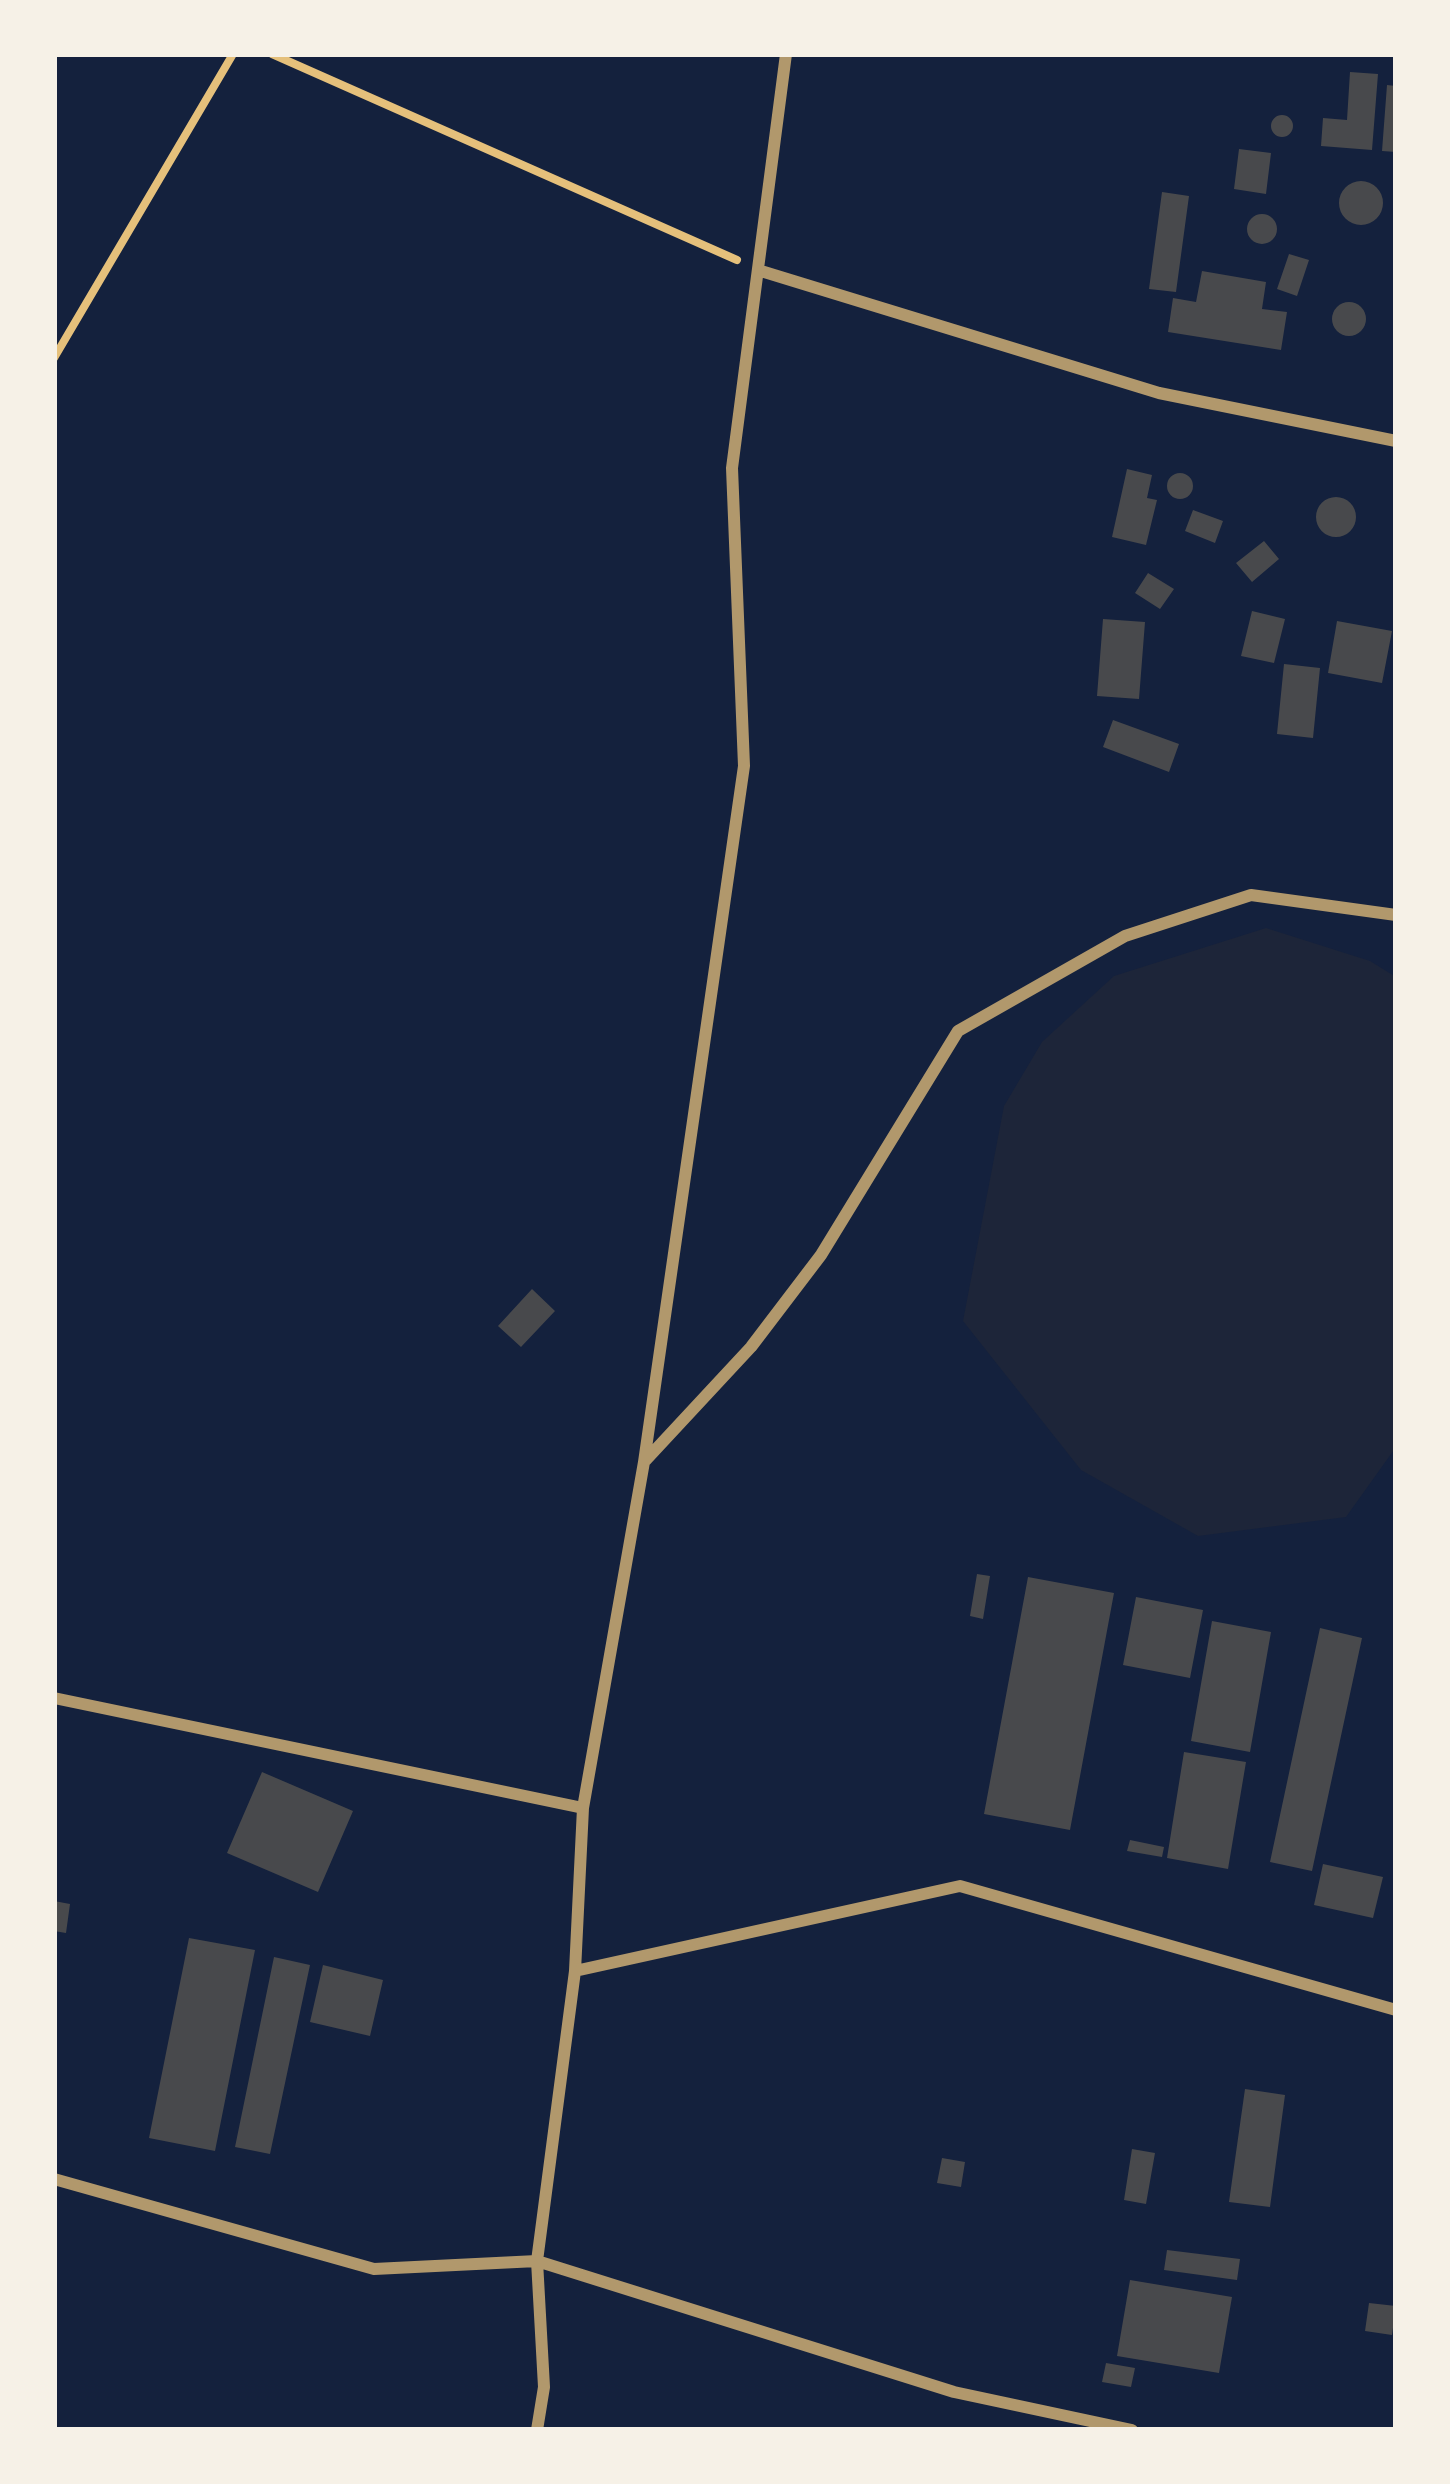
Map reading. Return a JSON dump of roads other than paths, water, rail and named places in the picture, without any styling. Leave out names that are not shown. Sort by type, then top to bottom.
[{"type":"street","points":[[538,2430],[544,2387],[537,2261],[575,1971],[583,1808],[644,1462],[744,766],[732,468],[787,54]]},
{"type":"street","points":[[761,271],[1159,393],[1396,441]]},
{"type":"street","points":[[644,1462],[752,1347],[820,1255],[958,1031],[1125,936],[1251,895],[1396,915]]},
{"type":"street","points":[[54,1698],[583,1808]]},
{"type":"street","points":[[575,1971],[961,1886],[1396,2010]]},
{"type":"street","points":[[54,2179],[374,2269],[537,2261],[954,2392],[1132,2430]]}]
